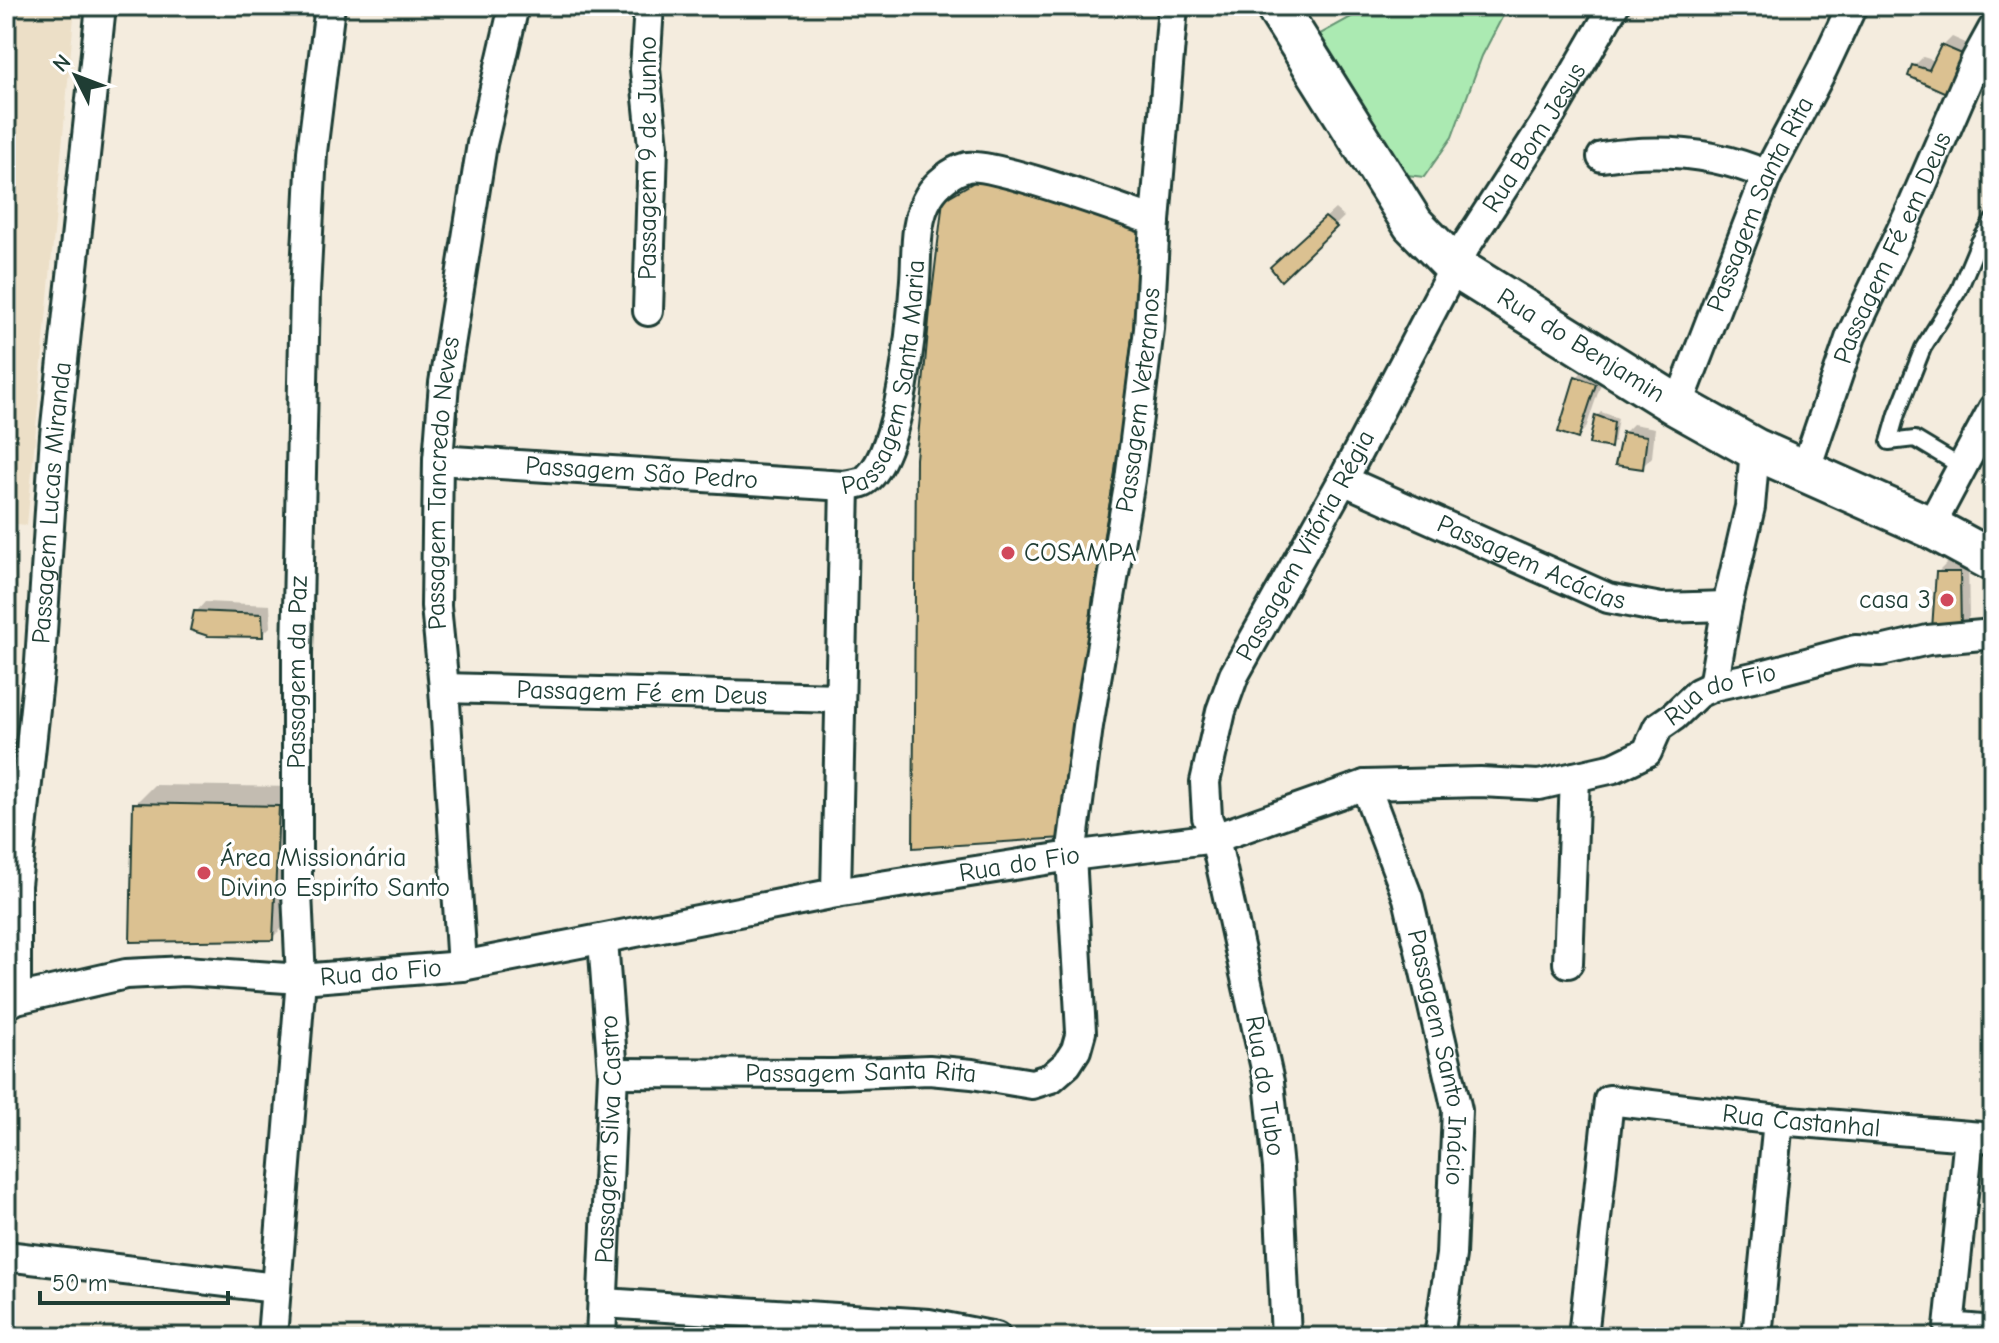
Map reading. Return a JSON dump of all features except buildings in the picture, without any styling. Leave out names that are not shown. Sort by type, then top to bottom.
[{"type":"main road","name":"Rua do Benjamin","points":[[1276,6],[1413,224],[1455,267],[1678,406],[1755,449],[1930,527],[1993,561]]},
{"type":"street","name":"Passagem Lucas Miranda","points":[[11,1002],[16,885],[40,662],[57,420],[101,6]]},
{"type":"street","name":"Passagem da Paz","points":[[272,1337],[301,979],[297,893],[297,653],[305,292],[312,152],[330,6]]},
{"type":"street","name":"Passagem Tancredo Neves","points":[[462,966],[436,606],[438,460],[444,383],[482,144],[514,6]]},
{"type":"street","name":"Passagem 9 de Junho","points":[[648,311],[653,146],[645,69],[649,6]]},
{"type":"street","name":"Passagem Veteranos","points":[[1081,1032],[1071,856],[1088,726],[1130,480],[1149,329],[1173,6]]},
{"type":"street","name":"Rua Bom Jesus","points":[[1455,267],[1553,111],[1614,6]]},
{"type":"street","name":"Passagem Santa Rita","points":[[1678,406],[1767,175],[1852,6]]},
{"type":"street","name":"Passagem Fé em Deus","points":[[1805,471],[1851,336],[1912,208],[1976,60],[1993,29]]},
{"type":"street","points":[[1602,157],[1633,152],[1696,154],[1732,161],[1767,175]]},
{"type":"street","name":"Passagem Santa Maria","points":[[836,893],[845,486],[865,482],[881,464],[891,438],[912,317],[919,222],[928,197],[945,177],[968,167],[1009,174],[1155,221]]},
{"type":"street","name":"Passagem Vitória Régia","points":[[1215,838],[1207,817],[1205,782],[1214,737],[1234,675],[1343,480],[1455,267]]},
{"type":"street","points":[[1930,527],[1993,409]]},
{"type":"street","points":[[1713,686],[1727,606],[1750,507],[1755,449]]},
{"type":"street","name":"Passagem São Pedro","points":[[438,460],[845,486]]},
{"type":"street","name":"Passagem Acácias","points":[[1343,480],[1608,598],[1661,608],[1727,606]]},
{"type":"street","name":"Rua do Fio","points":[[11,1002],[126,974],[185,971],[301,979],[462,966],[836,893],[1071,856],[1215,838],[1365,785],[1480,782],[1539,785],[1614,768],[1647,752],[1658,727],[1698,693],[1713,686],[1855,650],[1881,651],[1928,640],[1993,634]]},
{"type":"street","name":"Passagem Fé em Deus","points":[[444,688],[839,698]]},
{"type":"street","points":[[1568,963],[1575,777]]},
{"type":"street","name":"Passagem Santo Inácio","points":[[1365,785],[1408,898],[1457,1110],[1451,1255],[1439,1337]]},
{"type":"street","name":"Rua do Tubo","points":[[1215,838],[1269,1082],[1279,1182],[1286,1337]]},
{"type":"street","name":"Passagem Silva Castro","points":[[601,1337],[613,1073],[603,940]]},
{"type":"street","name":"Passagem Santa Rita","points":[[613,1073],[834,1074],[929,1070],[1032,1084],[1051,1078],[1067,1064],[1076,1050],[1081,1032]]},
{"type":"street","name":"Rua Castanhal","points":[[1583,1337],[1609,1100],[1778,1120],[1981,1138]]},
{"type":"street","points":[[1757,1337],[1778,1120]]},
{"type":"street","points":[[1981,1138],[1949,1327],[1993,1331]]},
{"type":"street","points":[[6,1256],[276,1288]]},
{"type":"street","points":[[604,1303],[929,1324],[996,1337]]},
{"type":"lane","points":[[1960,466],[1915,439],[1889,442],[1923,348],[1959,290],[1979,242],[1993,220]]},
{"type":"shaded area","points":[[6,6],[75,6],[27,525],[6,523]]},
{"type":"green space","points":[[1371,6],[1508,6],[1482,56],[1452,137],[1424,177],[1407,175],[1320,34]]},
{"type":"place","name":"COSAMPA","points":[[1008,553]]},
{"type":"place","name":"casa 3","points":[[1947,600]]},
{"type":"place","name":"Área Missionária Divino Espiríto Santo","points":[[204,873]]}]
